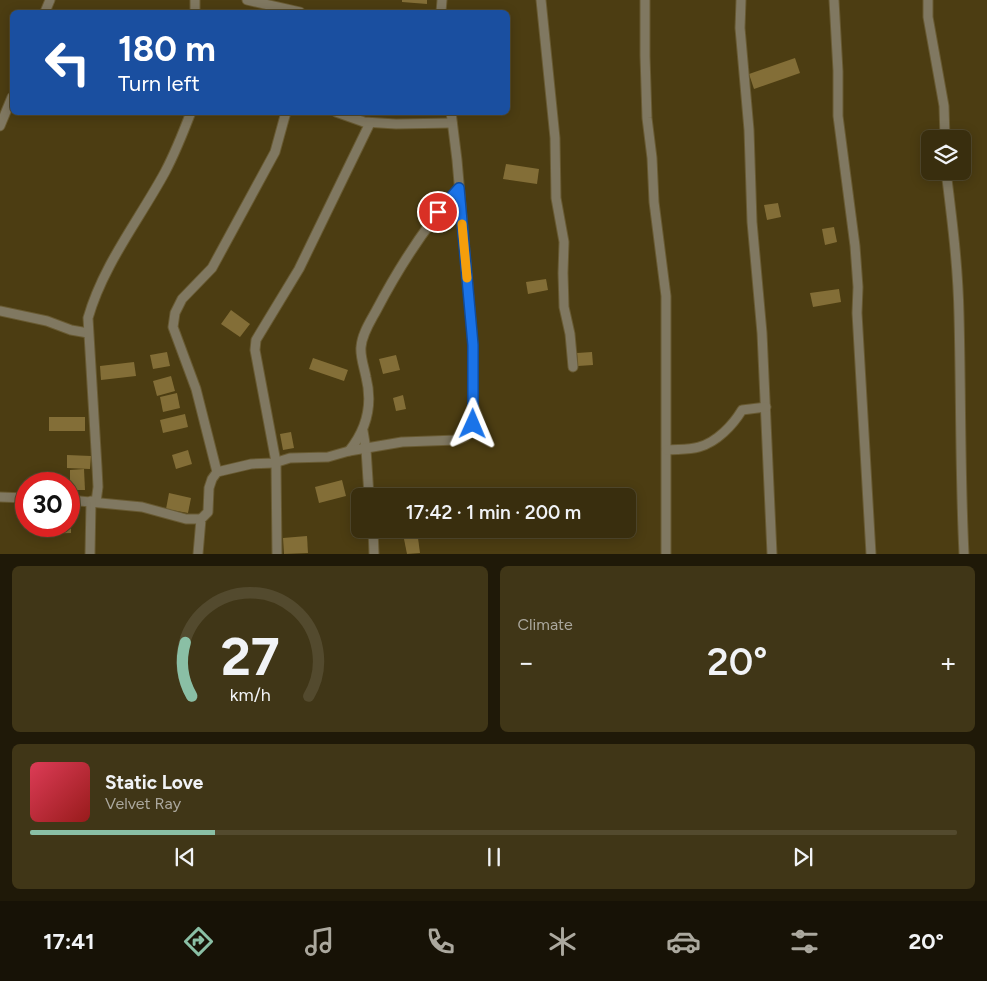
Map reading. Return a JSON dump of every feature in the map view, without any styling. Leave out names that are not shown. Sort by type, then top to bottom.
[{"type":"street","points":[[246,0],[291,10]]},
{"type":"street","points":[[541,0],[555,138],[556,198],[564,242],[564,307],[570,334],[573,367]]},
{"type":"street","points":[[645,0],[648,118],[654,202],[666,296],[666,554]]},
{"type":"street","points":[[742,0],[740,28],[749,130],[752,222],[762,333],[772,554]]},
{"type":"street","points":[[834,0],[838,71],[838,116],[856,246],[857,313],[871,554]]},
{"type":"street","points":[[928,0],[928,17],[944,106],[945,130]]},
{"type":"street","points":[[0,126],[10,101]]},
{"type":"street","points":[[90,554],[93,502],[98,487],[88,318],[95,294],[120,246],[168,166],[177,149],[190,115]]},
{"type":"street","points":[[217,472],[196,389],[173,327],[175,313],[185,295],[212,268],[275,152],[285,115]]},
{"type":"street","points":[[344,115],[370,123],[452,123]]},
{"type":"street","points":[[198,554],[201,519],[208,512],[209,488],[217,472],[290,458],[328,457],[349,451],[366,450],[402,442],[457,440],[465,438],[470,434],[473,424],[473,345],[451,115]]},
{"type":"street","points":[[277,554],[276,462],[255,350],[256,340],[299,269],[370,123]]},
{"type":"street","points":[[947,180],[956,250],[959,314],[960,484],[964,554]]},
{"type":"street","points":[[349,451],[363,431],[369,415],[370,397],[361,355],[364,334],[417,242],[438,212],[459,188]]},
{"type":"street","points":[[0,311],[47,321],[71,330],[88,333]]},
{"type":"street","points":[[667,450],[701,446],[711,442],[730,426],[742,410],[766,407]]},
{"type":"street","points":[[363,431],[368,488]]},
{"type":"street","points":[[0,496],[15,497]]},
{"type":"street","points":[[80,501],[142,507],[186,519],[201,519]]},
{"type":"street","points":[[373,538],[374,554]]},
{"type":"building","points":[[402,0],[427,0],[427,4],[402,2]]},
{"type":"building","points":[[795,58],[800,73],[754,89],[749,74]]},
{"type":"building","points":[[506,164],[539,169],[537,184],[503,179]]},
{"type":"building","points":[[778,203],[781,217],[767,220],[764,205]]},
{"type":"building","points":[[834,227],[837,242],[825,245],[822,229]]},
{"type":"building","points":[[546,279],[548,290],[528,294],[526,282]]},
{"type":"building","points":[[839,289],[841,302],[813,307],[810,293]]},
{"type":"building","points":[[231,310],[250,324],[240,337],[221,324]]},
{"type":"building","points":[[167,352],[170,366],[153,369],[150,355]]},
{"type":"building","points":[[592,352],[593,365],[578,366],[577,353]]},
{"type":"building","points":[[396,355],[400,370],[383,374],[379,359]]},
{"type":"building","points":[[313,358],[348,370],[344,381],[309,369]]},
{"type":"building","points":[[134,362],[136,376],[101,380],[100,366]]},
{"type":"building","points":[[171,376],[175,391],[157,396],[153,381]]},
{"type":"building","points":[[177,393],[180,408],[163,412],[160,397]]},
{"type":"building","points":[[403,395],[406,409],[396,411],[393,398]]},
{"type":"building","points":[[185,414],[188,427],[163,433],[160,420]]},
{"type":"building","points":[[49,417],[85,417],[85,431],[49,431]]},
{"type":"building","points":[[291,432],[294,448],[283,450],[280,434]]},
{"type":"building","points":[[188,450],[192,464],[176,469],[172,455]]},
{"type":"building","points":[[67,455],[91,456],[90,469],[67,468]]},
{"type":"building","points":[[84,469],[85,490],[80,490],[80,472],[70,472],[70,470]]},
{"type":"building","points":[[342,480],[346,496],[319,503],[315,487]]},
{"type":"building","points":[[169,493],[191,498],[188,513],[166,509]]},
{"type":"building","points":[[307,536],[308,553],[284,554],[283,538]]},
{"type":"building","points":[[418,538],[420,553],[407,554],[404,539]]},
{"type":"slow traffic","points":[[462,224],[467,278]]},
{"type":"route","points":[[438,212],[459,188],[473,345],[473,424]]}]
